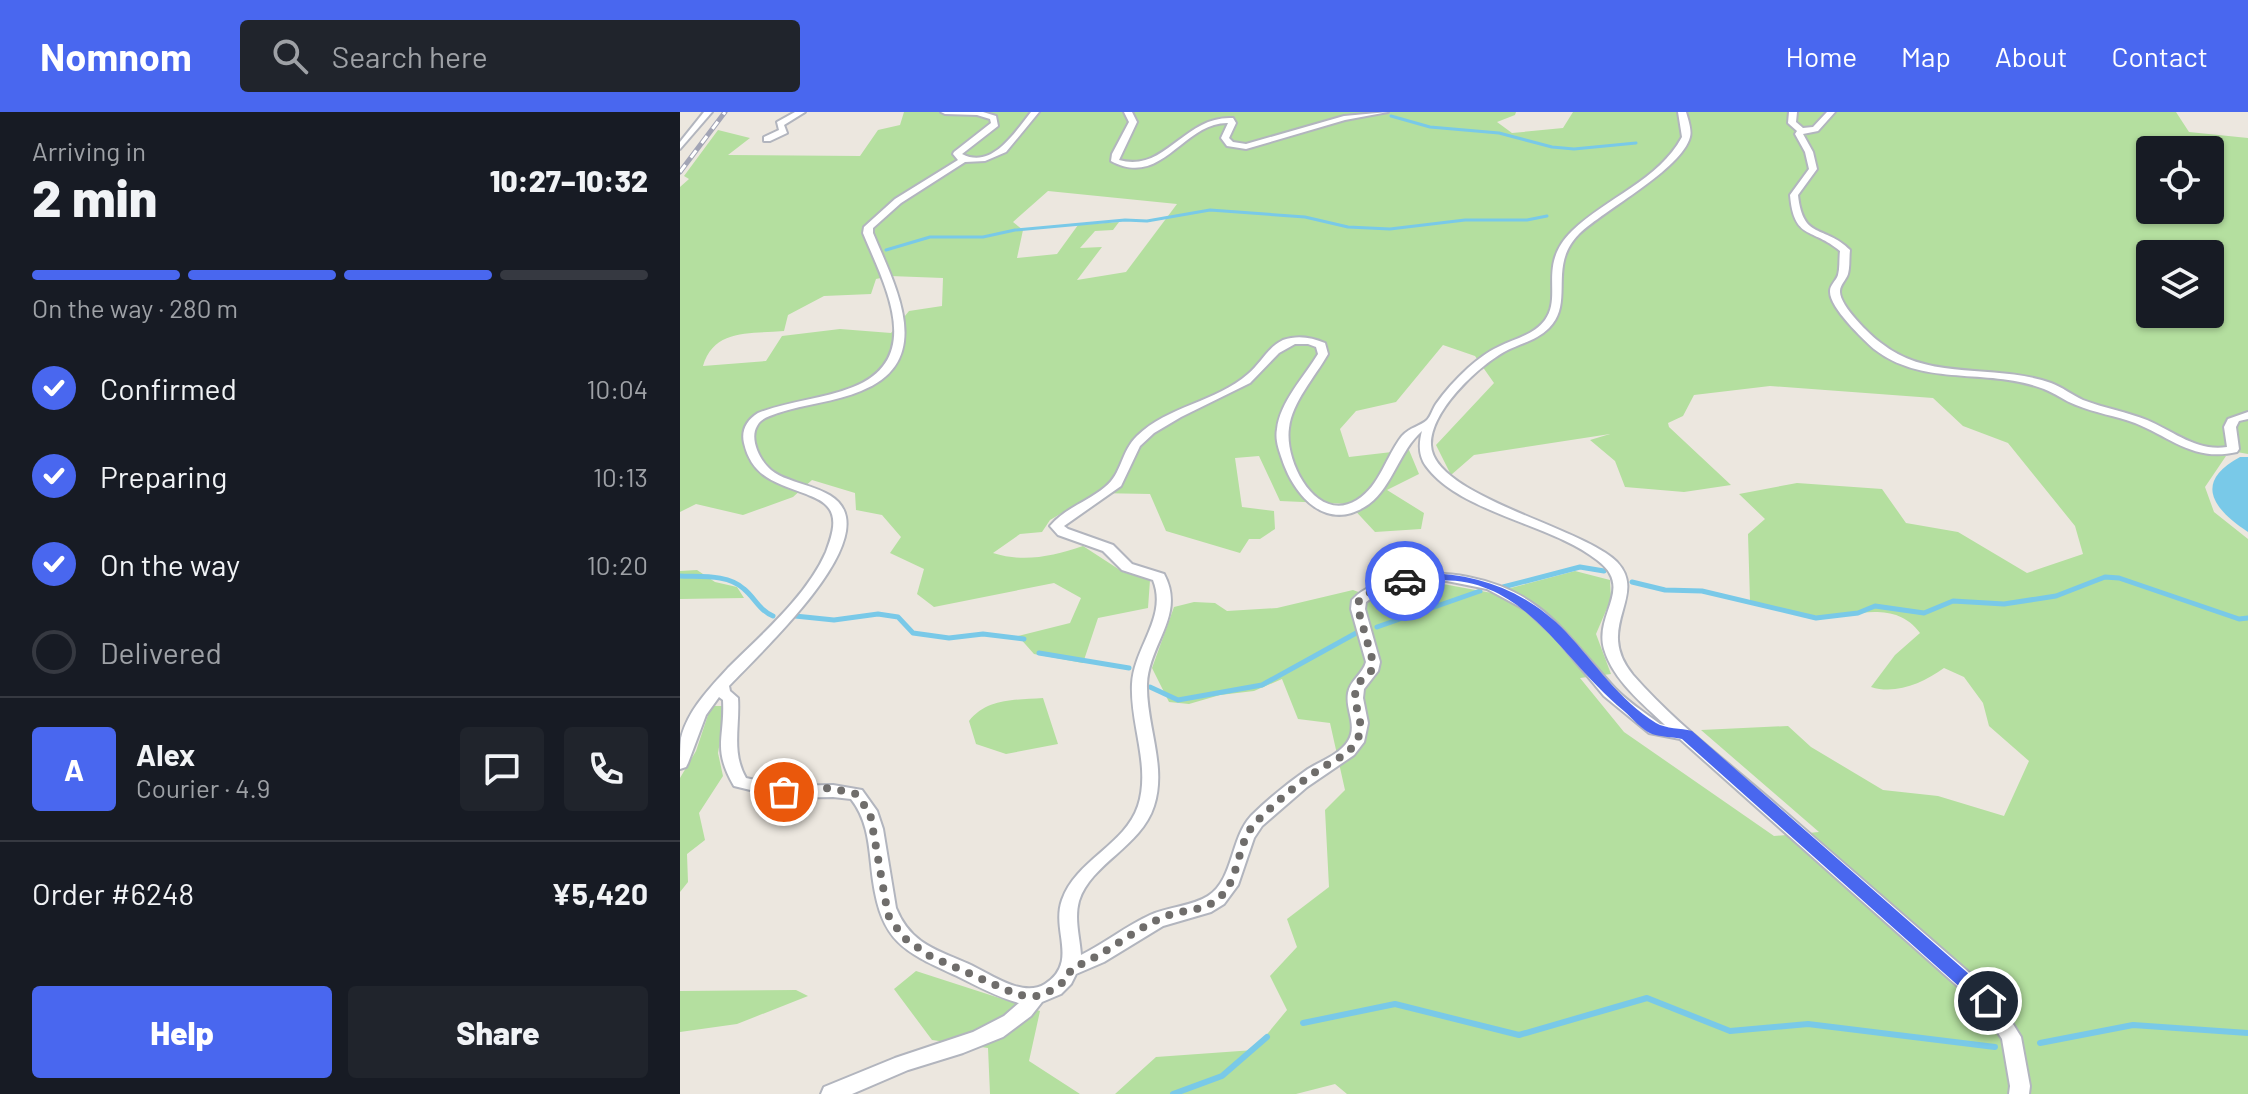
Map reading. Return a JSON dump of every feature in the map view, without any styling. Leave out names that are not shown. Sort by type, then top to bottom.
[{"type":"street","points":[[680,147],[708,112]]},
{"type":"street","points":[[767,139],[784,131],[780,124],[801,112]]},
{"type":"street","points":[[945,112],[978,113],[993,118],[995,124],[987,132],[960,149],[957,154],[963,160]]},
{"type":"street","points":[[680,763],[702,708],[805,593],[826,564],[838,535],[841,517],[833,503],[815,492],[774,479],[760,470],[749,448],[748,430],[754,420],[762,415],[856,389],[888,372],[898,349],[899,316],[892,288],[868,233],[869,227],[898,201],[963,160],[980,160],[1002,153],[1020,137],[1035,112]]},
{"type":"street","points":[[1128,112],[1133,122],[1115,161],[1141,165],[1163,157],[1187,136],[1215,120],[1230,120],[1232,123],[1225,138],[1230,144],[1246,147],[1344,118],[1384,112]]},
{"type":"street","points":[[1682,112],[1687,135],[1680,149],[1577,231],[1564,245],[1554,274],[1556,302],[1553,316],[1546,326],[1468,371],[1433,422],[1425,446],[1429,462],[1439,476],[1519,518],[1574,540],[1600,555],[1619,572],[1624,589],[1610,630],[1612,652],[1628,679],[1687,735],[1988,1001],[2011,1037],[2019,1094]]},
{"type":"street","points":[[1793,112],[1792,123],[1801,131],[1815,129],[1831,112]]},
{"type":"street","points":[[1801,131],[1799,134],[1809,152],[1813,169],[1794,195],[1796,215],[1813,235],[1841,245],[1845,250],[1836,296],[1845,311],[1883,351],[1918,367],[2031,380],[2050,386],[2078,402],[2116,412],[2148,425],[2175,441],[2210,452],[2233,449],[2230,427],[2234,419],[2248,415]]},
{"type":"street","points":[[831,1094],[916,1059],[984,1038],[1026,1011],[1036,996],[1065,981],[1072,968],[1069,904],[1077,886],[1133,828],[1146,807],[1150,781],[1141,705],[1142,667],[1167,605],[1167,592],[1159,577],[1127,567],[1108,548],[1063,532],[1057,526],[1064,518],[1117,483],[1135,442],[1152,428],[1227,393],[1251,377],[1276,349],[1292,340],[1314,341],[1321,345],[1323,354],[1284,423],[1283,432],[1291,473],[1300,490],[1314,504],[1338,510],[1364,503],[1374,494],[1394,455],[1424,424],[1433,422]]},
{"type":"street","points":[[1072,968],[1171,914],[1205,909],[1220,898],[1230,885],[1253,824],[1356,742],[1360,731],[1354,692],[1358,681],[1371,671],[1373,662],[1358,609],[1359,600],[1375,589],[1424,577],[1447,577],[1491,586],[1531,607],[1560,634],[1609,692],[1655,729],[1687,735]]},
{"type":"street","points":[[722,686],[732,707],[727,758],[740,782],[767,791],[800,792],[831,788],[856,794],[870,813],[888,915],[903,937],[930,956],[1003,989],[1018,995],[1036,996]]},
{"type":"green space","points":[[904,112],[1516,112],[1497,122],[1512,133],[1563,128],[1573,112],[2176,112],[2189,132],[2248,138],[2248,454],[2193,444],[2188,449],[2226,456],[2205,487],[2214,512],[2248,539],[2248,1094],[1347,1094],[1335,1084],[1296,1094],[1115,1094],[1156,1057],[1254,1050],[1287,1010],[1270,976],[1297,947],[1287,919],[1329,887],[1325,810],[1345,790],[1330,723],[1298,719],[1282,679],[1254,691],[1220,695],[1189,704],[1169,702],[1152,668],[1174,607],[1194,602],[1215,603],[1227,611],[1277,608],[1353,590],[1372,597],[1432,582],[1492,593],[1575,571],[1610,580],[1611,599],[1596,634],[1611,674],[1580,678],[1624,732],[1774,836],[1819,832],[1701,730],[1788,726],[1811,747],[1883,790],[1938,796],[2004,816],[2029,761],[1989,726],[1983,703],[1964,677],[1944,668],[1909,686],[1890,690],[1871,687],[1895,655],[1920,633],[1910,622],[1898,616],[1872,612],[1817,616],[1750,601],[1748,534],[1765,519],[1739,494],[1797,483],[1882,489],[1906,523],[1958,532],[2027,573],[2083,554],[2075,526],[2008,443],[1963,426],[1933,398],[1770,386],[1694,395],[1683,416],[1668,423],[1669,427],[1731,485],[1684,492],[1625,487],[1615,461],[1590,440],[1610,434],[1474,455],[1451,475],[1436,445],[1494,383],[1475,356],[1443,345],[1396,402],[1356,411],[1340,429],[1349,457],[1409,450],[1419,474],[1387,490],[1424,513],[1421,529],[1375,532],[1349,504],[1280,501],[1259,456],[1235,458],[1242,507],[1274,511],[1275,529],[1260,539],[1249,539],[1240,553],[1166,531],[1150,494],[1096,493],[1050,520],[1042,532],[1020,534],[993,553],[1016,558],[1038,557],[1083,546],[1123,572],[1150,580],[1148,608],[1098,618],[1083,663],[1034,654],[1018,636],[1070,623],[1081,598],[1054,583],[934,607],[917,594],[924,569],[890,553],[901,537],[882,515],[856,510],[855,493],[812,480],[793,497],[743,515],[696,504],[680,512],[680,187],[689,179],[684,176],[718,130],[750,138],[728,155],[860,156],[878,130],[900,125]],"holes":[[[1048,191],[1177,204],[1126,272],[1077,280],[1102,247],[1080,248],[1095,231],[1113,230],[1119,222],[1078,225],[1057,254],[1017,258],[1023,230],[1013,222]],[[890,276],[943,278],[942,306],[909,311],[891,333],[840,329],[782,336],[766,361],[703,366],[708,354],[725,339],[747,333],[784,331],[788,315],[824,296],[871,294],[876,279]]]},
{"type":"green space","points":[[697,570],[715,582],[737,587],[744,598],[680,599],[680,571]]},
{"type":"green space","points":[[1043,698],[1058,744],[1006,754],[976,744],[969,721],[976,713],[993,704]]},
{"type":"green space","points":[[711,706],[726,706],[718,753],[723,776],[699,813],[705,840],[687,854],[688,882],[680,892],[680,778],[696,751]]},
{"type":"green space","points":[[916,971],[1040,1011],[1029,1061],[1080,1094],[990,1094],[988,1048],[932,1040],[894,989]]},
{"type":"green space","points":[[796,990],[808,996],[737,1024],[680,1032],[680,991]]},
{"type":"water","points":[[2240,457],[2248,457],[2248,532],[2225,514],[2213,495],[2216,476]]},
{"type":"waterway","points":[[1391,116],[1430,127],[1499,133],[1552,147],[1574,149],[1636,143]]},
{"type":"waterway","points":[[886,250],[930,237],[983,237],[1015,230],[1125,220],[1147,221],[1210,210],[1305,217],[1348,227],[1390,229],[1465,220],[1527,220],[1547,216]]},
{"type":"waterway","points":[[1503,587],[1580,567],[1604,571]]},
{"type":"waterway","points":[[680,576],[714,577],[738,584],[773,616]]},
{"type":"waterway","points":[[1632,582],[1665,590],[1702,591],[1816,618],[1858,613],[1875,606],[1924,613],[1953,601],[2004,604],[2056,596],[2105,577],[2119,578],[2239,619],[2248,618]]},
{"type":"waterway","points":[[1377,627],[1480,591]]},
{"type":"waterway","points":[[795,616],[834,620],[878,614],[898,617],[913,633],[949,638],[983,634],[1024,639]]},
{"type":"waterway","points":[[1150,687],[1178,700],[1262,685],[1358,632]]},
{"type":"waterway","points":[[1039,653],[1129,668]]},
{"type":"waterway","points":[[1303,1023],[1395,1004],[1519,1035],[1647,998],[1730,1031],[1808,1024],[1995,1047]]},
{"type":"waterway","points":[[2040,1043],[2133,1025],[2248,1033]]},
{"type":"waterway","points":[[1173,1094],[1222,1076],[1267,1037]]},
{"type":"railway","points":[[680,172],[725,112]]},
{"type":"way so far","points":[[784,792],[831,788],[856,794],[870,813],[888,915],[903,937],[930,956],[1018,995],[1047,993],[1065,981],[1072,968],[1144,927],[1171,914],[1205,909],[1220,898],[1230,885],[1253,824],[1356,742],[1360,731],[1354,692],[1358,681],[1371,671],[1373,662],[1358,609],[1359,600],[1365,593],[1405,581]]},
{"type":"route","points":[[1405,581],[1447,577],[1491,586],[1531,607],[1560,634],[1609,692],[1655,729],[1687,735],[1988,1001]]}]
